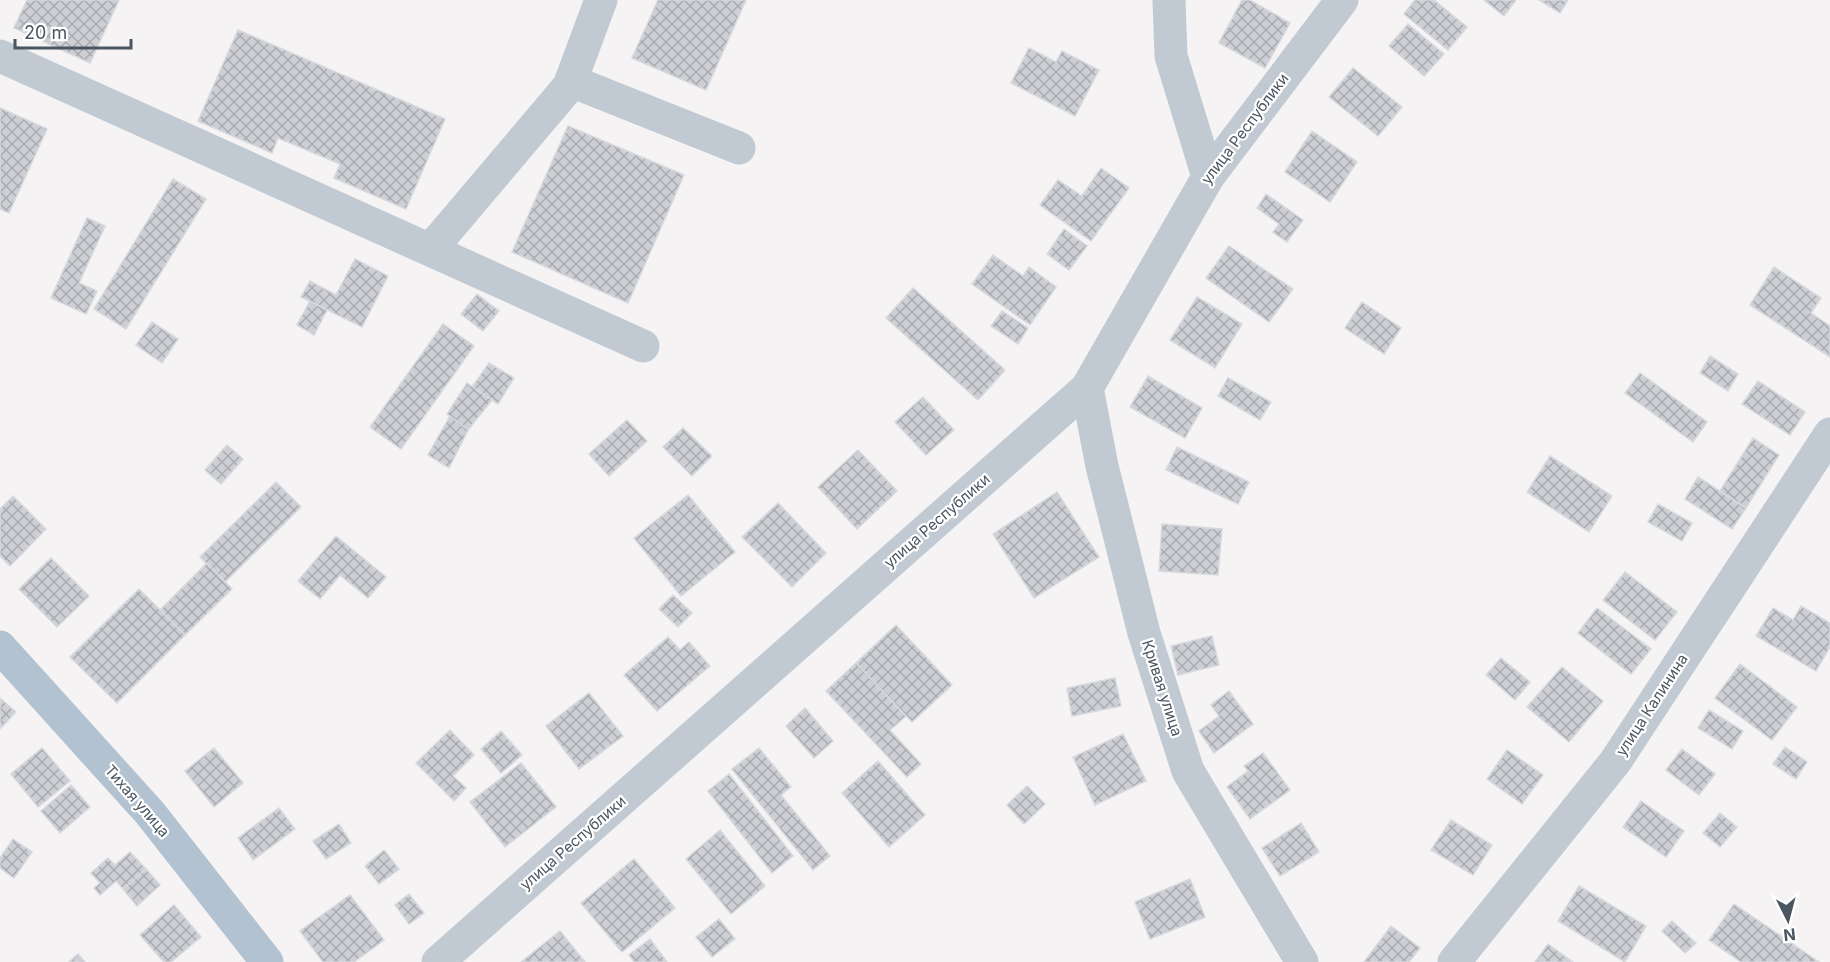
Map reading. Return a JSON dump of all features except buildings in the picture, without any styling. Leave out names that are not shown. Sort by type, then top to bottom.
[{"type":"main road","name":"Тихая улица","points":[[0,647],[150,813],[267,962]]},
{"type":"street","points":[[431,249],[569,86],[601,0]]},
{"type":"street","points":[[1169,0],[1171,56],[1208,177]]},
{"type":"street","name":"улица Республики","points":[[438,962],[1087,388],[1208,177],[1342,0]]},
{"type":"street","points":[[0,56],[643,346]]},
{"type":"street","points":[[571,81],[739,148]]},
{"type":"street","name":"Кривая улица","points":[[1087,388],[1101,466],[1144,633],[1188,771],[1302,962]]},
{"type":"street","name":"улица Калинина","points":[[1454,962],[1615,762],[1830,434]]}]
